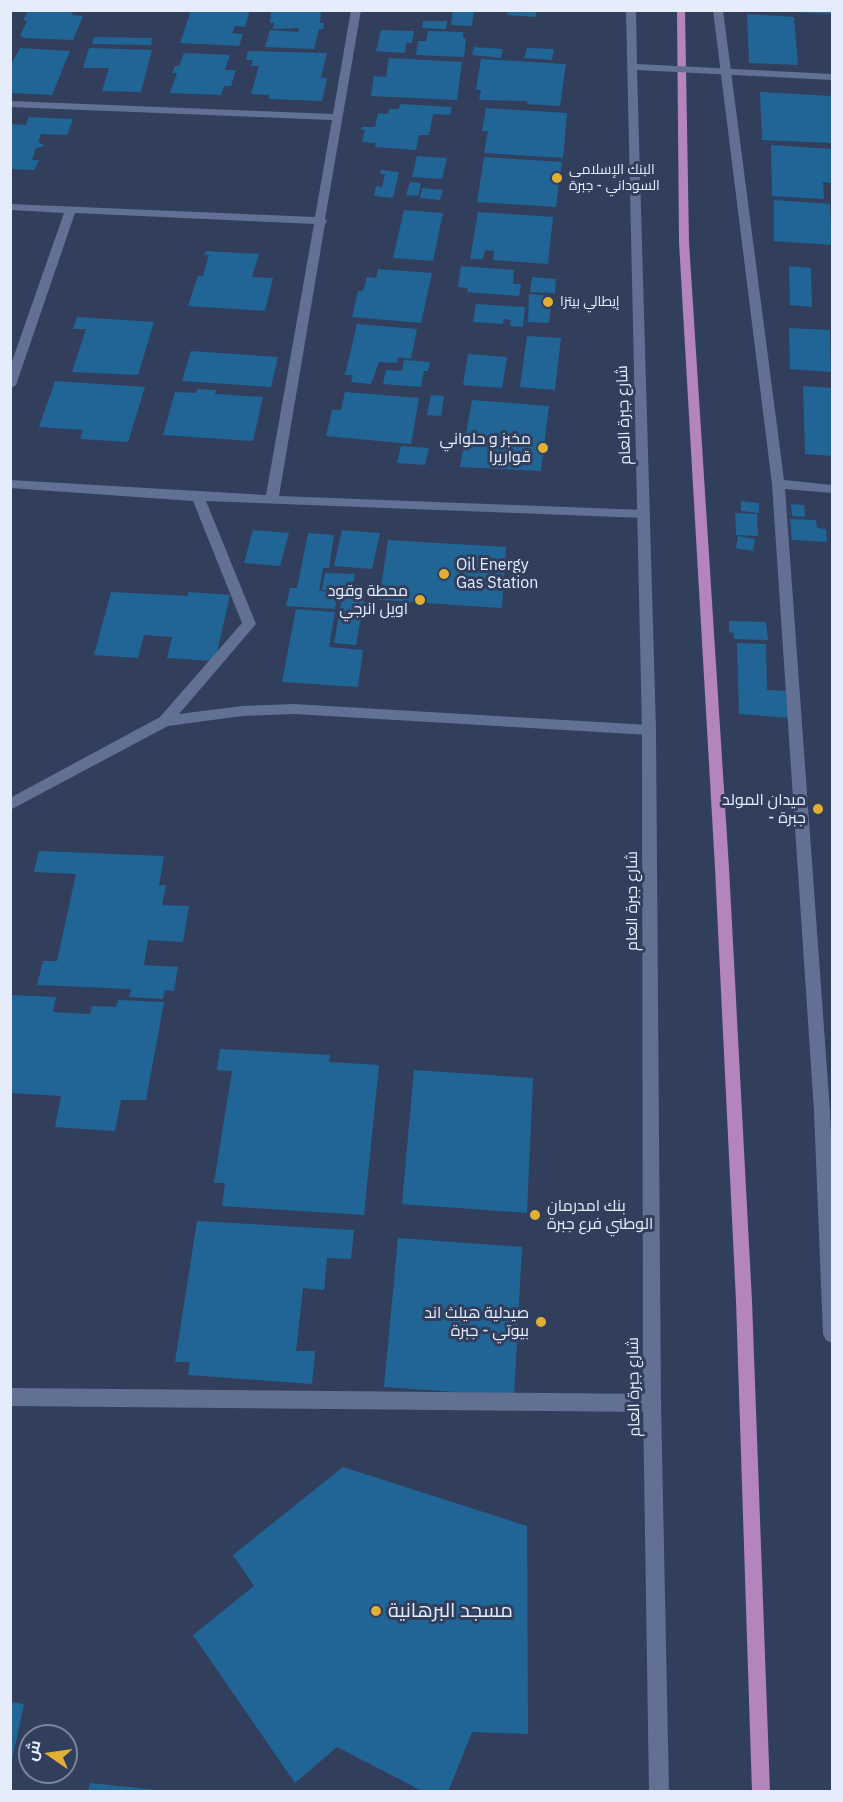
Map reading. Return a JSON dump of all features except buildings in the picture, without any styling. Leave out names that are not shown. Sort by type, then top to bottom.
[{"type":"street","points":[[272,499],[322,221],[356,10]]},
{"type":"street","name":"شارع جبرة العام","points":[[631,10],[649,730],[652,1403],[659,1791]]},
{"type":"street","points":[[718,10],[778,484],[827,1111],[832,1334]]},
{"type":"street","points":[[633,67],[832,76]]},
{"type":"street","points":[[10,104],[339,117]]},
{"type":"street","points":[[10,207],[322,221]]},
{"type":"street","points":[[10,385],[71,209]]},
{"type":"street","points":[[10,484],[198,497],[644,514]]},
{"type":"street","points":[[778,484],[832,489]]},
{"type":"street","points":[[10,805],[165,721],[249,624],[198,497]]},
{"type":"street","points":[[165,721],[242,711],[294,709],[649,730]]},
{"type":"street","points":[[10,1397],[652,1403]]},
{"type":"waterway","points":[[681,10],[684,242],[722,868],[744,1301],[761,1792]]},
{"type":"place","name":"البنك الإسلامي السوداني - جبرة","points":[[557,178]]},
{"type":"place","name":"إيطالي بيتزا","points":[[548,302]]},
{"type":"place","name":"مخبز و حلواني قواريرا","points":[[543,448]]},
{"type":"place","name":"Oil Energy Gas Station","points":[[444,574]]},
{"type":"place","name":"محطة وقود اويل انرجي","points":[[420,600]]},
{"type":"place","name":"ميدان المولد - جبرة","points":[[818,809]]},
{"type":"place","name":"بنك امدرمان الوطني فرع جبرة","points":[[535,1215]]},
{"type":"place","name":"صيدلية هيلث اند بيوتي - جبرة","points":[[541,1322]]},
{"type":"place","name":"مسجد البرهانية","points":[[376,1611]]}]
